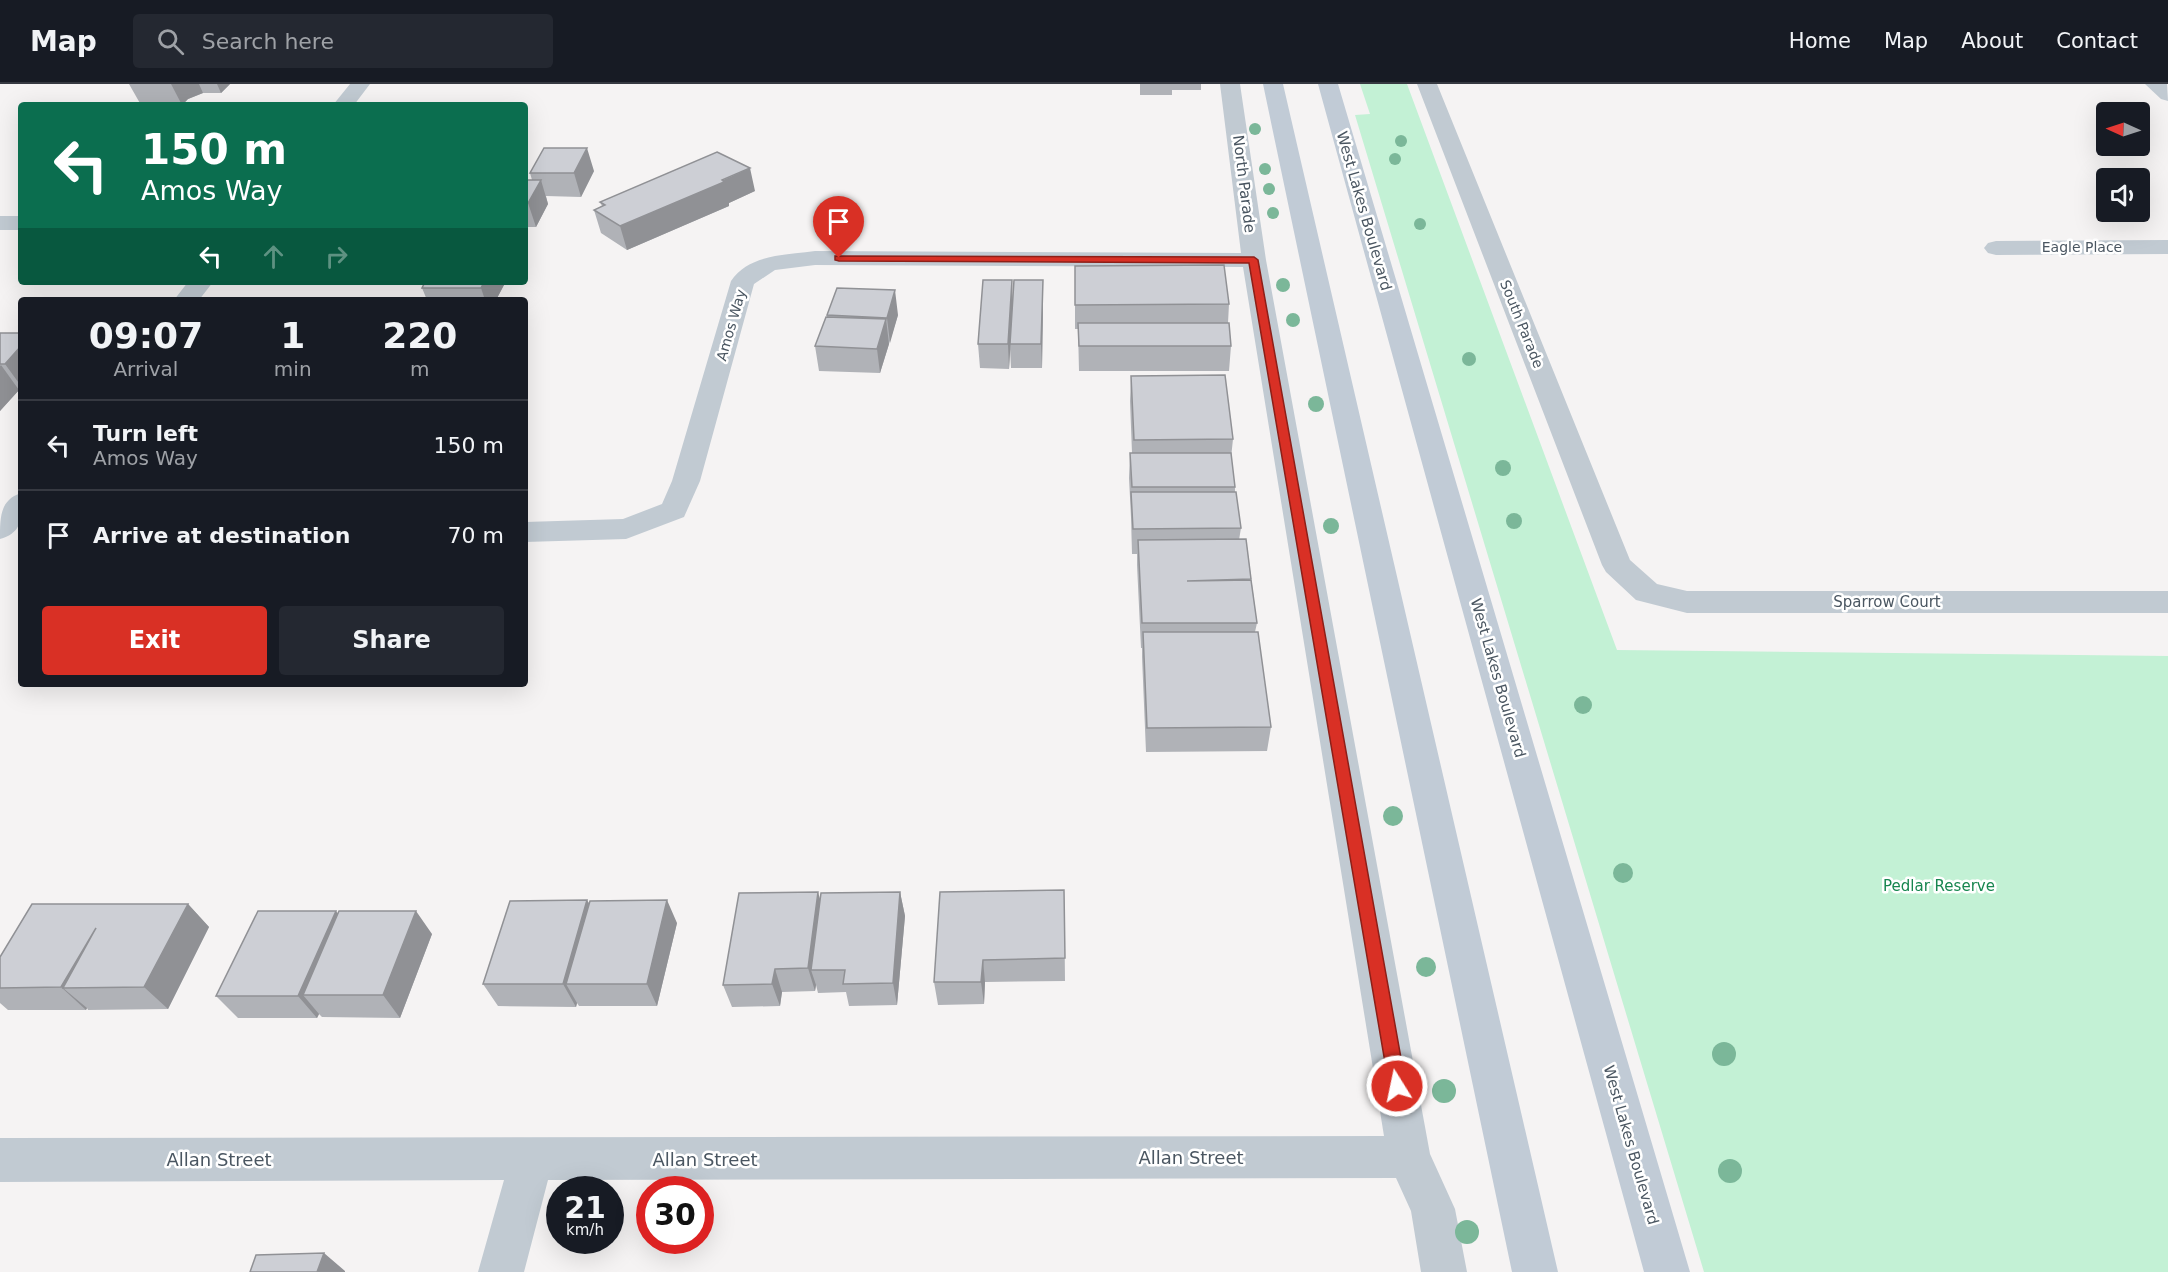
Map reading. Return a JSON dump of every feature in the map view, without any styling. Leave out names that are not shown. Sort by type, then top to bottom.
[{"type":"main road","points":[[1273,84],[1535,1272]]},
{"type":"main road","name":"West Lakes Boulevard","points":[[1328,84],[1667,1272]]},
{"type":"street","points":[[345,102],[360,84]]},
{"type":"street","name":"North Parade","points":[[1230,84],[1254,260],[1409,1157],[1433,1209],[1444,1272]]},
{"type":"street","name":"South Parade","points":[[1427,84],[1617,565]]},
{"type":"street","points":[[2155,84],[2168,95]]},
{"type":"street","points":[[0,223],[18,224]]},
{"type":"street","name":"Eagle Place","points":[[1996,248],[2168,247]]},
{"type":"street","name":"Amos Way","points":[[528,532],[626,529],[674,510],[686,481],[743,281],[768,264],[815,258],[1254,260]]},
{"type":"street","points":[[188,297],[198,285]]},
{"type":"street","points":[[0,530],[18,507]]},
{"type":"street","points":[[0,530],[18,532]]},
{"type":"street","name":"Sparrow Court","points":[[1617,565],[1647,592],[1688,602],[2168,602]]},
{"type":"street","name":"Allan Street","points":[[0,1160],[1409,1157]]},
{"type":"street","points":[[501,1272],[532,1160]]},
{"type":"green space","name":"Pedlar Reserve","points":[[1360,84],[1407,84],[1617,650],[2168,656],[2168,1272],[1704,1272],[1355,115],[1370,114]]},
{"type":"building","points":[[544,148],[587,148],[574,173],[530,173]]},
{"type":"building","points":[[717,152],[750,168],[722,180],[724,182],[620,226],[594,210],[605,205],[600,202]]},
{"type":"building","points":[[528,180],[541,180],[528,203]]},
{"type":"building","points":[[1224,265],[1229,304],[1075,305],[1075,266]]},
{"type":"building","points":[[983,280],[1012,280],[1008,344],[978,344]]},
{"type":"building","points":[[1014,280],[1043,280],[1041,344],[1010,344]]},
{"type":"building","points":[[424,285],[482,285],[481,288],[422,288]]},
{"type":"building","points":[[837,288],[895,290],[887,318],[827,315]]},
{"type":"building","points":[[826,317],[886,319],[877,349],[815,346]]},
{"type":"building","points":[[1078,323],[1229,323],[1231,346],[1079,346]]},
{"type":"building","points":[[0,333],[18,333],[18,349],[5,364],[0,364]]},
{"type":"building","points":[[1225,375],[1233,439],[1134,440],[1131,376]]},
{"type":"building","points":[[1130,453],[1231,453],[1235,487],[1132,487]]},
{"type":"building","points":[[1131,492],[1236,492],[1241,528],[1133,529]]},
{"type":"building","points":[[1246,539],[1251,579],[1187,581],[1251,580],[1257,623],[1142,623],[1138,540]]},
{"type":"building","points":[[1143,632],[1258,632],[1271,727],[1147,728]]},
{"type":"building","points":[[1064,890],[1065,958],[983,960],[981,982],[934,982],[940,892]]},
{"type":"building","points":[[818,892],[808,968],[775,969],[772,984],[723,985],[739,893]]},
{"type":"building","points":[[900,892],[893,983],[843,984],[845,970],[811,970],[821,893]]},
{"type":"building","points":[[587,900],[563,984],[483,984],[510,901]]},
{"type":"building","points":[[667,900],[647,984],[566,984],[590,901]]},
{"type":"building","points":[[32,904],[188,904],[144,987],[63,988],[96,928],[61,987],[0,988],[0,957]]},
{"type":"building","points":[[258,911],[336,911],[298,996],[216,996]]},
{"type":"building","points":[[339,911],[416,911],[383,995],[303,995]]},
{"type":"building","points":[[324,1253],[317,1272],[250,1272],[256,1255]]},
{"type":"route","points":[[839,258],[1254,260],[1397,1086]]}]
